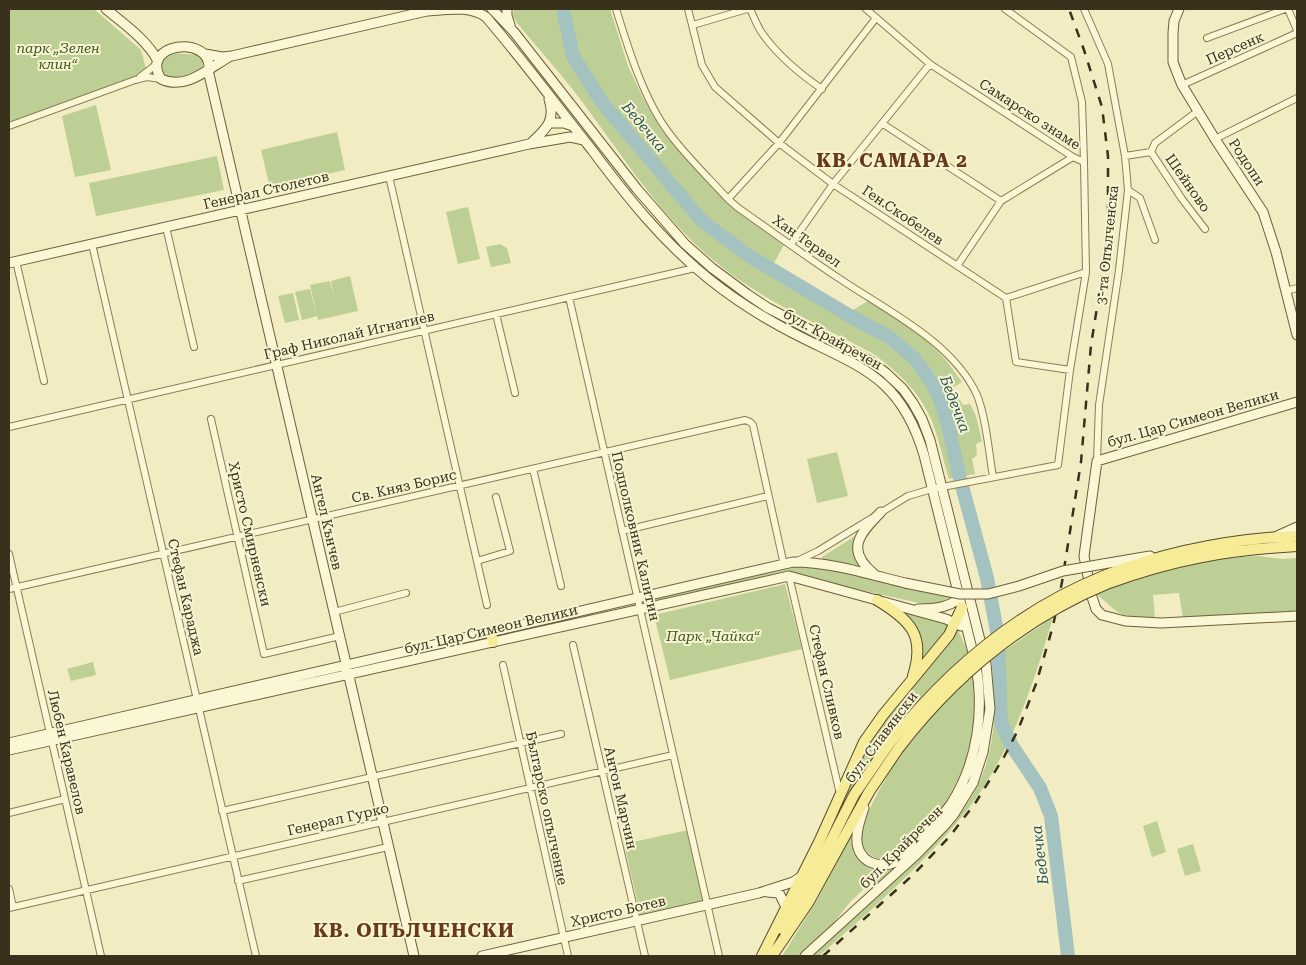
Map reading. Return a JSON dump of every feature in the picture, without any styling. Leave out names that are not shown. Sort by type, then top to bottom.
[{"type":"main road","points":[[106,9],[143,40],[157,62],[157,71],[161,79],[170,83],[193,79],[232,56]]},
{"type":"main road","points":[[143,40],[158,47],[192,48],[205,54],[222,57],[232,56],[438,9]]},
{"type":"main road","points":[[488,9],[488,20]]},
{"type":"main road","name":"бул. Крайречен","points":[[492,9],[514,32],[664,222],[712,268],[768,308],[870,361],[897,383],[922,419],[942,487],[986,664],[990,709],[986,735],[973,783],[954,814],[917,854],[805,956]]},
{"type":"main road","points":[[507,9],[508,20],[514,32]]},
{"type":"main road","name":"Родопи","points":[[1179,9],[1174,21],[1173,62],[1182,85],[1263,212],[1276,252],[1297,335]]},
{"type":"main road","name":"бул. Крайречен","points":[[426,12],[466,10],[480,13],[488,20],[638,210],[695,268],[742,303],[791,332],[862,367],[889,389],[904,407],[914,426],[961,602],[978,674],[980,711],[977,738],[967,774],[951,803],[920,841],[903,857],[893,863],[873,864],[859,852],[857,844],[858,825],[869,792]]},
{"type":"main road","points":[[157,62],[161,55],[170,48]]},
{"type":"main road","points":[[205,54],[209,69]]},
{"type":"main road","name":"Ангел Кънчев","points":[[209,69],[414,956]]},
{"type":"main road","points":[[193,79],[205,83],[215,95]]},
{"type":"main road","points":[[558,89],[570,124],[568,133],[561,138]]},
{"type":"main road","points":[[530,144],[549,123],[552,108],[548,96]]},
{"type":"main road","points":[[549,123],[570,124],[596,137]]},
{"type":"main road","name":"Генерал Столетов","points":[[12,262],[530,144],[561,138],[584,140]]},
{"type":"main road","name":"бул. Цар Симеон Велики","points":[[1097,461],[1297,402]]},
{"type":"main road","points":[[1097,461],[1084,556],[1092,597],[1096,609],[1102,615],[1126,621],[1161,623],[1297,616]]},
{"type":"main road","points":[[876,576],[862,563],[858,553],[858,544],[863,531],[881,512]]},
{"type":"main road","points":[[1276,542],[1297,527]]},
{"type":"main road","points":[[1108,579],[1297,536]]},
{"type":"main road","points":[[1108,579],[1170,553],[1227,542],[1276,542],[1297,548]]},
{"type":"main road","name":"бул. Цар Симеон Велики","points":[[9,743],[51,737],[492,637],[638,598],[786,564],[817,563],[960,594],[988,594],[1063,571],[1170,553]]},
{"type":"main road","name":"бул. Цар Симеон Велики","points":[[492,637],[640,610],[789,576],[946,619],[956,623],[965,630],[970,638]]},
{"type":"main road","name":"бул. Славянски","points":[[772,956],[812,895],[916,711],[961,665],[995,637],[1055,598],[1108,579]]},
{"type":"main road","points":[[763,956],[820,840],[864,742],[883,715],[949,635],[956,623],[966,584]]},
{"type":"main road","points":[[877,600],[897,612],[913,630],[918,652],[912,679]]},
{"type":"main road","points":[[904,608],[938,608],[961,602]]},
{"type":"main road","name":"бул. Цар Симеон Велики","points":[[9,750],[51,737]]},
{"type":"main road","name":"бул. Славянски","points":[[763,956],[805,892],[854,795],[894,747]]},
{"type":"main road","name":"Христо Ботев","points":[[482,956],[759,893],[793,882],[802,876]]},
{"type":"main road","name":"Христо Ботев","points":[[759,893],[775,892],[779,894],[786,906]]},
{"type":"street","name":"Хан Тервел","points":[[616,9],[630,54],[651,102],[668,131],[728,199],[838,278],[902,319],[930,340],[960,369],[977,396],[981,409],[993,477]]},
{"type":"street","name":"Ген.Скобелев","points":[[688,9],[702,65],[715,88],[779,143],[833,184],[1006,298]]},
{"type":"street","points":[[692,25],[748,9],[762,33],[782,56],[803,76],[822,89]]},
{"type":"street","name":"Самарско знаме","points":[[866,9],[930,64],[1072,157],[1084,162],[1086,272],[1070,370],[1058,465]]},
{"type":"street","points":[[1005,9],[1071,57],[1082,102],[1084,162]]},
{"type":"street","name":"3-та Опълченска","points":[[1084,9],[1108,64],[1125,156],[1128,190],[1119,270],[1099,405],[1097,461]]},
{"type":"street","points":[[1207,38],[1287,9],[1297,32]]},
{"type":"street","points":[[728,199],[779,143],[876,18]]},
{"type":"street","name":"Персенк","points":[[1182,85],[1297,32]]},
{"type":"street","points":[[135,80],[157,62]]},
{"type":"street","points":[[790,244],[833,184],[930,64]]},
{"type":"street","points":[[9,126],[135,80],[148,77],[161,79]]},
{"type":"street","points":[[1215,139],[1297,98]]},
{"type":"street","points":[[1125,156],[1151,152],[1156,143],[1198,111]]},
{"type":"street","points":[[883,124],[1000,201]]},
{"type":"street","name":"Шейново","points":[[1151,152],[1182,199],[1205,229]]},
{"type":"street","points":[[957,266],[1000,201],[1072,157]]},
{"type":"street","points":[[389,176],[487,605]]},
{"type":"street","points":[[1128,190],[1140,198],[1155,240]]},
{"type":"street","points":[[166,227],[194,346]]},
{"type":"street","name":"Стефан Караджа","points":[[92,244],[256,956]]},
{"type":"street","points":[[12,262],[44,380]]},
{"type":"street","name":"Граф Николай Игнатиев","points":[[9,426],[695,268]]},
{"type":"street","points":[[1070,370],[1016,362],[1006,298],[1086,272]]},
{"type":"street","points":[[1286,291],[1297,288]]},
{"type":"street","name":"Подполковник Калитин","points":[[569,297],[719,956]]},
{"type":"street","points":[[496,314],[515,392]]},
{"type":"street","name":"Христо Смирненски","points":[[211,419],[264,654],[340,636]]},
{"type":"street","name":"Св. Княз Борис","points":[[9,589],[746,420],[752,426],[768,496]]},
{"type":"street","name":"бул. Цар Симеон Велики","points":[[786,564],[818,551],[908,496],[956,484],[1058,465]]},
{"type":"street","points":[[534,469],[561,586]]},
{"type":"street","points":[[622,531],[768,496],[786,564]]},
{"type":"street","points":[[477,561],[510,551],[496,497]]},
{"type":"street","name":"Любен Каравелов","points":[[9,554],[101,956]]},
{"type":"street","name":"Стефан Сливков","points":[[789,576],[840,794]]},
{"type":"street","points":[[334,612],[406,593]]},
{"type":"street","name":"Антон Марчин","points":[[573,646],[645,956]]},
{"type":"street","name":"Българско опълчение","points":[[503,665],[568,956]]},
{"type":"street","points":[[222,811],[561,734]]},
{"type":"street","name":"Генерал Гурко","points":[[11,908],[673,755]]},
{"type":"street","points":[[9,813],[65,799]]},
{"type":"street","points":[[238,881],[388,847]]},
{"type":"street","points":[[9,889],[11,908]]},
{"type":"green space","name":"парк „Зелен клин“","points":[[9,9],[94,9],[141,50],[147,73],[9,126]]},
{"type":"green space","points":[[514,9],[610,9],[628,66],[662,131],[730,206],[784,245],[774,263],[851,311],[868,301],[917,333],[948,363],[962,382],[952,388],[963,405],[970,404],[976,416],[982,441],[976,444],[977,455],[972,459],[975,474],[949,479],[936,434],[926,409],[913,390],[890,367],[872,353],[789,310],[749,286],[712,259],[677,226],[646,189],[572,88],[517,23],[513,16]]},
{"type":"green space","points":[[172,53],[199,55],[202,58],[203,67],[183,77],[168,77],[163,71],[162,63],[165,55]]},
{"type":"green space","points":[[96,105],[111,170],[75,177],[62,116]]},
{"type":"green space","points":[[337,132],[345,170],[270,187],[261,150]]},
{"type":"green space","points":[[217,156],[224,190],[96,216],[89,183]]},
{"type":"green space","points":[[468,207],[480,259],[458,264],[446,212]]},
{"type":"green space","points":[[500,244],[507,248],[511,263],[491,267],[486,247]]},
{"type":"green space","points":[[350,276],[358,311],[318,320],[310,285],[330,281],[334,296],[331,281]]},
{"type":"green space","points":[[310,289],[317,316],[302,320],[295,292]]},
{"type":"green space","points":[[293,293],[299,320],[285,323],[278,296]]},
{"type":"green space","points":[[837,452],[848,496],[817,503],[807,459]]},
{"type":"green space","points":[[855,536],[854,544],[862,568],[822,560],[822,557]]},
{"type":"green space","points":[[1258,556],[1283,559],[1297,558],[1297,611],[1183,619],[1179,593],[1153,595],[1155,620],[1129,617],[1111,607],[1097,594],[1141,577],[1185,564],[1221,558]]},
{"type":"green space","points":[[810,566],[955,597],[940,604],[924,604],[796,576],[778,574],[646,602],[646,600],[789,567]]},
{"type":"green space","name":"Парк „Чайка“","points":[[785,584],[802,649],[670,680],[654,615]]},
{"type":"green space","points":[[903,611],[952,623],[922,664],[919,633],[902,613]]},
{"type":"green space","points":[[1053,617],[1018,720],[995,769],[981,792],[948,833],[895,887],[819,956],[810,956],[927,849],[947,829],[972,796],[986,764],[993,730],[994,695],[991,660]]},
{"type":"green space","points":[[958,630],[968,652],[930,688],[888,738],[802,891],[868,744],[880,726]]},
{"type":"green space","points":[[93,662],[96,675],[71,681],[67,669]]},
{"type":"green space","points":[[974,673],[975,702],[972,740],[962,770],[947,800],[920,836],[896,857],[884,860],[872,856],[863,846],[860,832],[863,822],[883,783],[902,753],[929,718]]},
{"type":"green space","points":[[980,743],[982,743],[965,788],[955,806],[943,822],[922,846],[946,817],[957,799],[971,771]]},
{"type":"green space","points":[[1157,821],[1166,852],[1152,857],[1143,826]]},
{"type":"green space","points":[[688,830],[705,902],[641,917],[624,844]]},
{"type":"green space","points":[[851,836],[853,850],[857,858],[871,869],[880,871],[890,870],[905,861],[880,883],[870,883],[851,901],[824,935],[801,956],[782,956],[816,902]]},
{"type":"green space","points":[[1193,844],[1201,871],[1185,876],[1177,849]]},
{"type":"waterway","name":"Бедечка","points":[[563,9],[573,56],[601,101],[702,221],[749,256],[889,337],[914,358],[932,383],[939,397],[948,425],[959,475],[987,578],[998,637],[1001,723],[1012,746],[1040,788],[1051,816],[1068,956]]},
{"type":"railway","points":[[823,956],[914,874],[950,836],[976,802],[1004,757],[1018,730],[1036,684],[1053,626],[1081,462],[1091,345],[1108,239],[1108,156],[1102,107],[1069,9]]},
{"type":"district","name":"КВ. САМАРА 2","points":[[892,160]]},
{"type":"district","name":"КВ. ОПЪЛЧЕНСКИ","points":[[414,930]]}]
